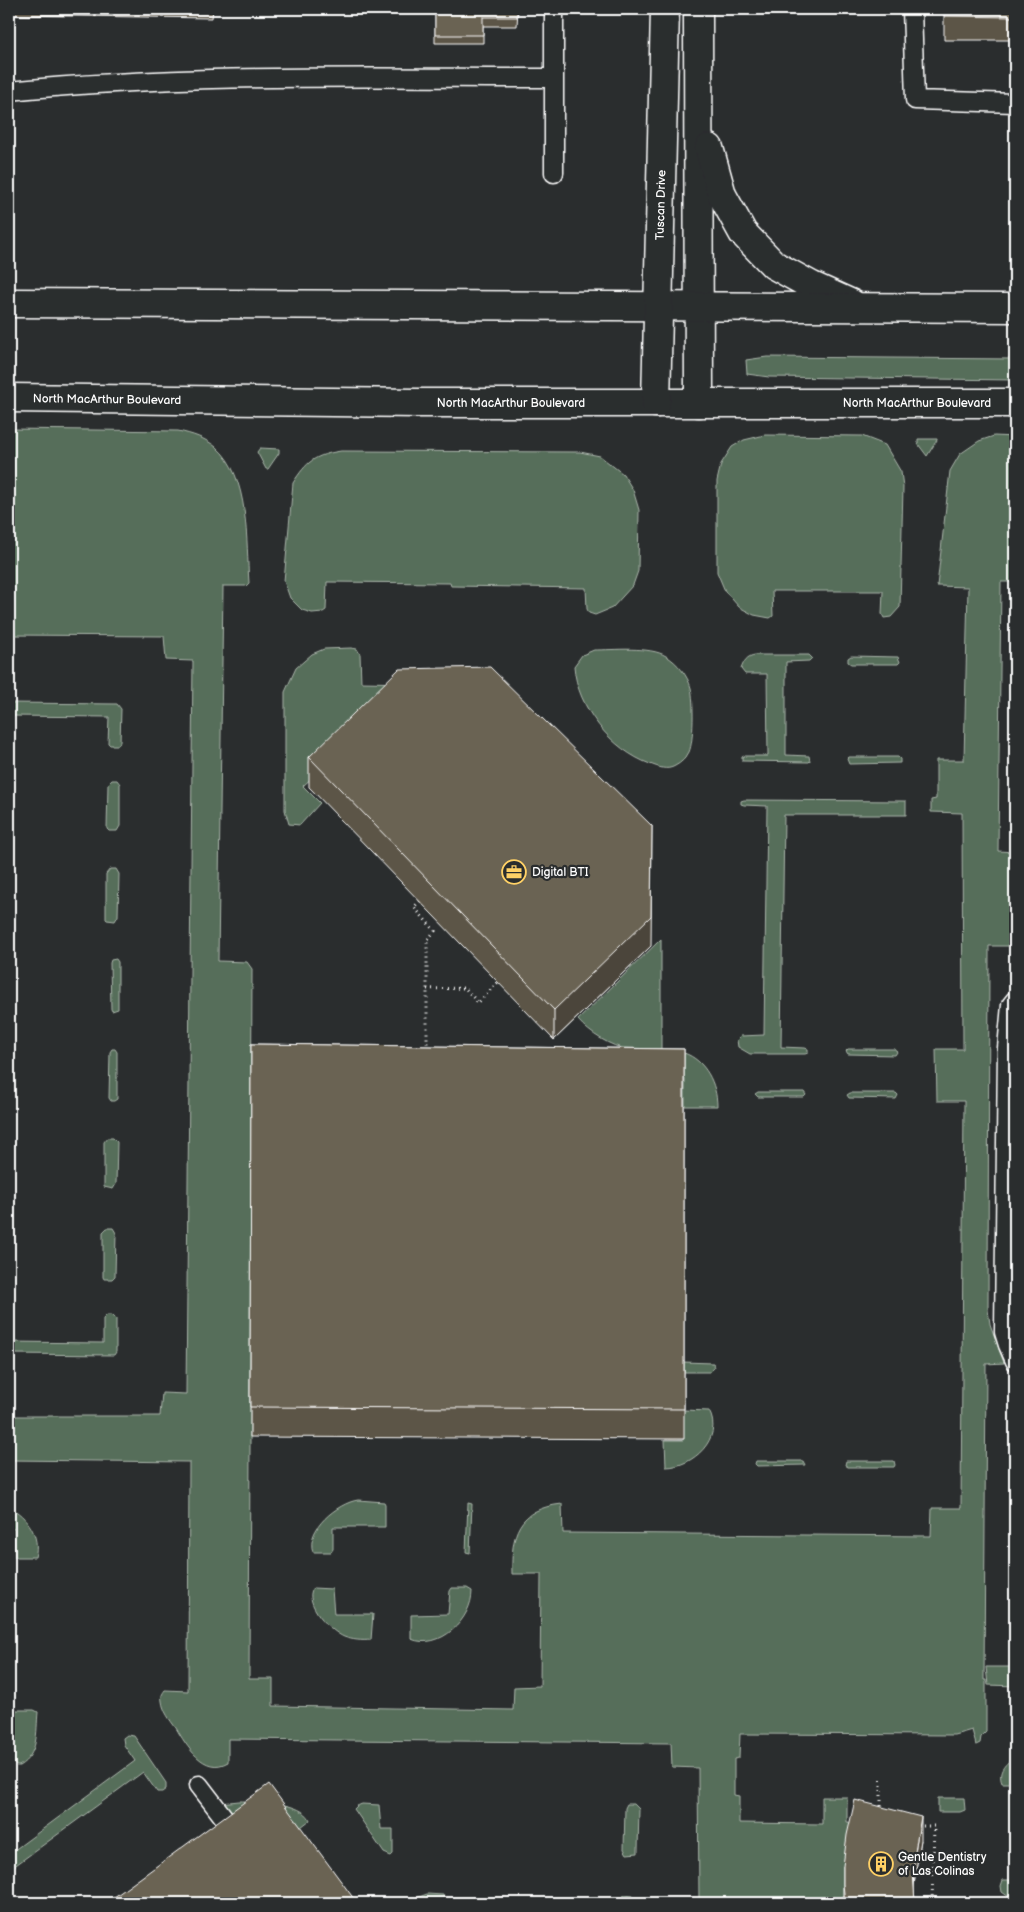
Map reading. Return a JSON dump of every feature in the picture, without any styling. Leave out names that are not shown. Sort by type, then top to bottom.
[{"type":"main road","name":"Tuscan Drive","points":[[656,403],[665,9]]},
{"type":"main road","points":[[698,9],[699,403]]},
{"type":"main road","points":[[698,107],[722,195],[743,233],[774,265],[812,286],[860,308]]},
{"type":"main road","points":[[9,303],[1015,308]]},
{"type":"main road","name":"North MacArthur Boulevard","points":[[9,398],[418,403],[1015,403]]},
{"type":"lane","points":[[554,9],[554,173]]},
{"type":"lane","points":[[912,9],[915,100],[1015,103]]},
{"type":"lane","points":[[9,90],[180,80],[554,78]]},
{"type":"lane","points":[[1015,1000],[1011,1006],[1007,1031],[1004,1322],[1004,1332],[1015,1361]]},
{"type":"lane","points":[[200,1784],[238,1837]]},
{"type":"path","points":[[420,901],[414,907],[434,930],[427,940],[426,1056]]},
{"type":"path","points":[[427,989],[465,988],[478,1003],[498,982]]},
{"type":"path","points":[[881,1780],[881,1818]]},
{"type":"path","points":[[917,1826],[934,1826],[932,1903]]},
{"type":"green space","points":[[767,357],[1015,359],[1015,380],[769,377],[747,374],[746,360]]},
{"type":"green space","points":[[9,429],[178,431],[188,433],[212,444],[227,459],[241,492],[246,530],[249,583],[246,586],[223,586],[218,961],[247,962],[252,969],[249,1679],[273,1679],[273,1706],[513,1710],[514,1687],[540,1686],[541,1574],[512,1574],[513,1547],[516,1536],[526,1518],[535,1511],[562,1504],[563,1533],[931,1536],[932,1508],[961,1508],[964,1101],[937,1101],[936,1049],[963,1049],[962,813],[931,812],[931,800],[936,799],[936,760],[964,760],[968,587],[937,586],[950,471],[960,454],[979,441],[994,436],[1015,437],[1015,582],[1001,582],[998,851],[1015,852],[1015,946],[989,946],[988,1310],[990,1324],[1004,1363],[986,1364],[984,1680],[986,1680],[986,1732],[981,1737],[980,1743],[976,1745],[972,1730],[954,1735],[740,1734],[739,1758],[734,1759],[734,1795],[739,1796],[739,1823],[822,1824],[822,1797],[847,1797],[847,1822],[855,1823],[843,1903],[699,1903],[698,1768],[672,1767],[671,1743],[228,1739],[228,1762],[211,1765],[204,1762],[191,1750],[169,1719],[162,1698],[165,1690],[188,1691],[189,1462],[9,1460],[9,1416],[160,1416],[162,1393],[186,1394],[193,661],[166,660],[164,636],[9,635]]},
{"type":"green space","points":[[765,435],[862,436],[885,445],[901,472],[903,487],[900,607],[891,617],[884,618],[882,614],[883,591],[772,591],[773,616],[770,618],[754,615],[739,607],[725,591],[717,572],[717,481],[721,464],[732,447],[744,440]]},
{"type":"green space","points":[[918,439],[937,439],[927,456],[918,444]]},
{"type":"green space","points":[[260,448],[279,449],[279,453],[268,469],[266,469],[257,452]]},
{"type":"green space","points":[[341,451],[580,452],[600,456],[623,474],[633,490],[639,510],[638,571],[633,585],[612,608],[595,615],[589,613],[587,609],[586,588],[451,586],[450,583],[327,582],[326,610],[312,613],[302,610],[290,598],[284,581],[293,483],[312,460]]},
{"type":"green space","points":[[324,649],[357,649],[360,654],[361,682],[415,683],[303,786],[320,803],[300,825],[289,824],[285,810],[285,692],[296,668],[312,654]]},
{"type":"green space","points":[[631,649],[651,651],[666,656],[682,670],[691,688],[693,721],[691,747],[685,758],[679,763],[669,768],[650,764],[623,749],[599,726],[589,712],[582,697],[574,666],[582,655],[594,650]]},
{"type":"green space","points":[[755,655],[809,655],[812,658],[809,661],[786,662],[786,755],[809,756],[810,761],[742,761],[744,756],[768,756],[767,674],[745,674],[741,669],[745,661],[750,656]]},
{"type":"green space","points":[[851,656],[898,657],[900,662],[898,664],[851,664],[848,662],[848,658]]},
{"type":"green space","points":[[9,703],[117,704],[121,709],[120,742],[118,745],[110,745],[108,743],[109,717],[9,716]]},
{"type":"green space","points":[[849,757],[898,757],[900,763],[849,764],[847,759]]},
{"type":"green space","points":[[112,780],[117,780],[120,784],[120,826],[117,831],[109,831],[107,829],[108,784]]},
{"type":"green space","points":[[741,801],[906,801],[906,815],[784,815],[781,1047],[808,1049],[808,1053],[805,1054],[750,1054],[738,1047],[737,1040],[741,1036],[764,1035],[767,806],[741,804]]},
{"type":"green space","points":[[110,869],[116,869],[119,874],[118,916],[115,921],[106,919],[106,874]]},
{"type":"green space","points":[[661,939],[661,1051],[629,1050],[615,1046],[594,1035],[578,1020]]},
{"type":"green space","points":[[116,959],[118,962],[118,1009],[112,1011],[110,963],[111,960]]},
{"type":"green space","points":[[112,1049],[115,1049],[117,1052],[117,1099],[114,1101],[111,1101],[109,1098],[110,1052]]},
{"type":"green space","points":[[848,1049],[895,1049],[897,1052],[895,1055],[848,1054],[846,1051]]},
{"type":"green space","points":[[684,1053],[691,1056],[704,1067],[715,1089],[717,1106],[685,1106],[685,1078],[680,1077]]},
{"type":"green space","points":[[758,1092],[804,1092],[806,1095],[804,1097],[758,1097],[755,1094]]},
{"type":"green space","points":[[850,1093],[896,1093],[898,1095],[896,1099],[849,1098],[847,1095]]},
{"type":"green space","points":[[107,1138],[113,1138],[117,1142],[116,1184],[113,1189],[104,1187],[104,1142]]},
{"type":"green space","points":[[107,1228],[113,1228],[116,1233],[115,1276],[112,1279],[104,1279],[103,1277],[103,1232]]},
{"type":"green space","points":[[107,1315],[112,1315],[116,1319],[116,1352],[114,1355],[9,1354],[9,1342],[103,1343],[103,1319]]},
{"type":"green space","points":[[683,1362],[713,1363],[715,1367],[710,1372],[683,1372]]},
{"type":"green space","points":[[683,1410],[709,1411],[713,1421],[712,1431],[709,1441],[695,1456],[676,1466],[666,1467],[665,1440],[683,1440]]},
{"type":"green space","points":[[756,1461],[803,1461],[805,1465],[757,1466],[755,1464]]},
{"type":"green space","points":[[846,1461],[894,1461],[895,1465],[894,1467],[848,1467],[845,1465]]},
{"type":"green space","points":[[358,1500],[384,1502],[385,1527],[333,1527],[333,1549],[331,1552],[313,1552],[312,1543],[318,1526],[341,1506]]},
{"type":"green space","points":[[468,1503],[472,1504],[470,1553],[466,1552]]},
{"type":"green space","points":[[9,1507],[22,1516],[31,1528],[36,1542],[35,1557],[15,1557],[14,1529],[9,1528]]},
{"type":"green space","points":[[313,1588],[332,1589],[334,1614],[373,1614],[371,1640],[357,1640],[344,1637],[325,1623],[312,1601],[311,1594]]},
{"type":"green space","points":[[452,1588],[467,1588],[472,1591],[471,1602],[460,1622],[443,1636],[433,1640],[422,1642],[411,1639],[411,1615],[448,1614],[450,1591]]},
{"type":"green space","points":[[986,1667],[1012,1667],[1012,1679],[1015,1679],[1015,1686],[988,1685]]},
{"type":"green space","points":[[14,1710],[34,1710],[38,1712],[33,1749],[19,1766],[16,1766],[9,1756],[9,1745],[15,1741]]},
{"type":"green space","points":[[127,1735],[134,1736],[166,1783],[166,1789],[162,1792],[157,1792],[143,1772],[9,1870],[9,1854],[135,1761],[124,1745],[123,1738]]},
{"type":"green space","points":[[1015,1757],[1015,1783],[1002,1783],[1002,1771]]},
{"type":"green space","points":[[938,1798],[964,1798],[965,1810],[960,1812],[938,1812]]},
{"type":"green space","points":[[239,1801],[267,1802],[289,1806],[306,1814],[310,1820],[288,1837],[238,1836],[220,1803]]},
{"type":"green space","points":[[362,1804],[379,1805],[381,1829],[393,1829],[393,1854],[391,1856],[384,1853],[354,1809]]},
{"type":"green space","points":[[627,1804],[634,1804],[639,1809],[638,1853],[627,1854],[624,1849],[625,1808]]},
{"type":"green space","points":[[1003,1880],[1015,1880],[1015,1899],[1002,1892]]},
{"type":"green space","points":[[427,1894],[443,1895],[445,1903],[421,1903],[418,1899],[419,1897]]},
{"type":"green space","points":[[624,1895],[633,1896],[636,1903],[622,1903]]},
{"type":"building","points":[[435,9],[517,9],[517,17],[483,17],[483,35],[435,35]]},
{"type":"building","points":[[944,9],[1015,9],[1015,17],[944,16]]},
{"type":"building","points":[[490,667],[652,826],[651,916],[554,1010],[309,757],[399,669]]},
{"type":"building","points":[[251,1044],[684,1049],[684,1409],[250,1407]]},
{"type":"building","points":[[269,1784],[357,1903],[106,1903]]},
{"type":"building","name":"Gentle Dentistry of Las Colinas","points":[[855,1800],[921,1817],[913,1871],[915,1903],[845,1903],[843,1866],[847,1835]]},
{"type":"place","name":"Digital BTI","points":[[514,872]]},
{"type":"place","name":"Gentle Dentistry of Las Colinas","points":[[881,1864]]}]
